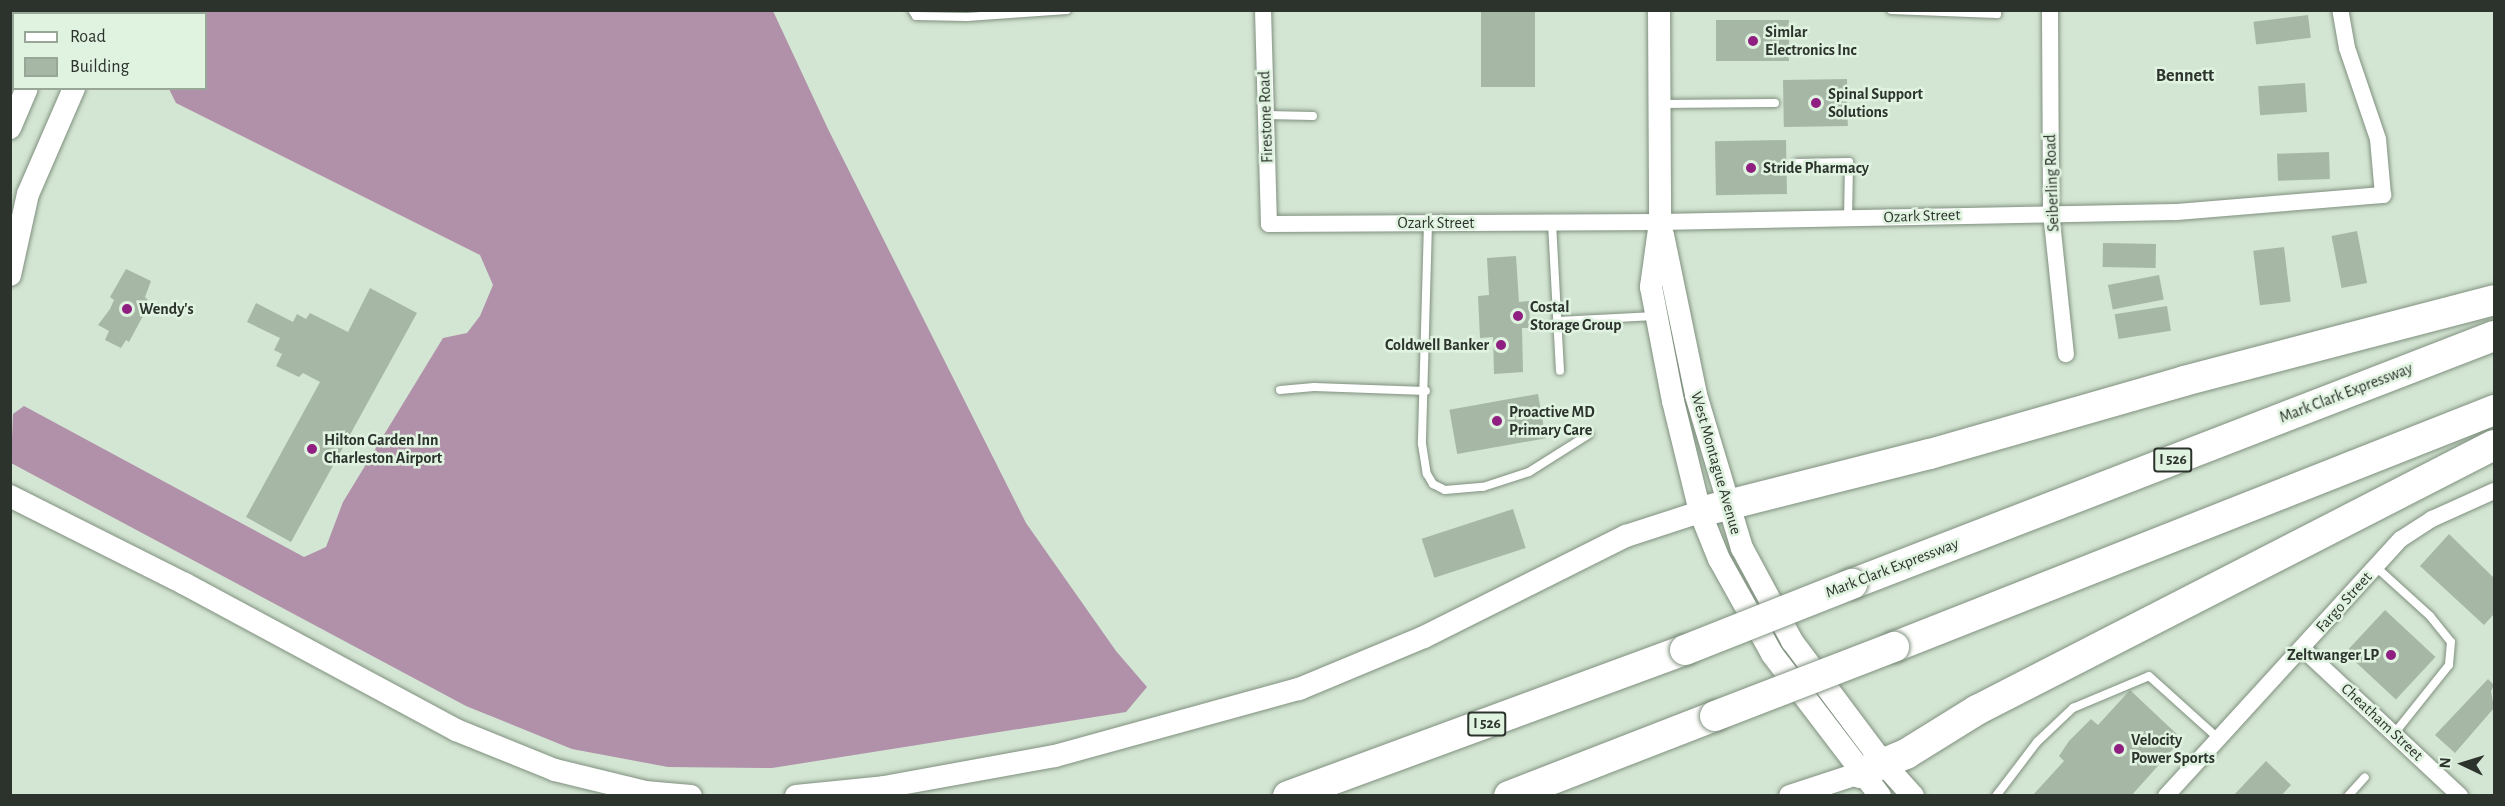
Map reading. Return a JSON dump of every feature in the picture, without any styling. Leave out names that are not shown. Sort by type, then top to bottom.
[{"type":"highway","points":[[1713,508],[1930,454],[2184,381],[2494,300]]},
{"type":"highway","name":"Mark Clark Expressway","points":[[1288,795],[1685,650],[2494,336]]},
{"type":"highway","points":[[1509,795],[2494,410]]},
{"type":"highway","points":[[1872,768],[1977,710],[2494,445]]},
{"type":"main road","name":"West Montague Avenue","points":[[1659,10],[1660,222],[1651,287],[1656,316],[1713,508],[1742,548],[1792,641],[1872,768],[1880,795]]},
{"type":"main road","points":[[10,128],[26,90]]},
{"type":"main road","points":[[10,275],[28,194],[73,90]]},
{"type":"main road","name":"West Montague Avenue","points":[[1660,222],[1696,395],[1713,508]]},
{"type":"main road","points":[[10,496],[185,584],[456,730],[555,770],[645,792],[691,795]]},
{"type":"main road","points":[[796,795],[884,787],[1055,756],[1299,689],[1424,638],[1626,536],[1713,508]]},
{"type":"main road","name":"West Montague Avenue","points":[[1872,768],[1913,795]]},
{"type":"main road","points":[[1790,795],[1872,768]]},
{"type":"street","name":"Firestone Road","points":[[1263,10],[1269,224]]},
{"type":"street","name":"Seiberling Road","points":[[2050,10],[2051,212],[2066,354]]},
{"type":"street","name":"Ozark Street","points":[[1269,224],[1660,222],[2051,212],[2176,212],[2383,195],[2378,139],[2347,48],[2340,10]]},
{"type":"street","name":"Fargo Street","points":[[2166,795],[2303,649],[2401,539],[2432,519],[2494,491]]},
{"type":"street","name":"Cheatham Street","points":[[2303,649],[2460,795]]},
{"type":"lane","points":[[912,10],[916,16],[967,17],[1067,10]]},
{"type":"lane","points":[[1891,10],[1997,10]]},
{"type":"lane","points":[[1659,104],[1775,103]]},
{"type":"lane","points":[[1266,115],[1313,116]]},
{"type":"lane","points":[[1797,163],[1849,162],[1848,218]]},
{"type":"lane","points":[[1428,223],[1426,391],[1422,444],[1427,474],[1433,484],[1445,490],[1483,487],[1529,472],[1589,434]]},
{"type":"lane","points":[[1552,223],[1560,371]]},
{"type":"lane","points":[[1557,321],[1656,316]]},
{"type":"lane","points":[[1280,390],[1314,387],[1426,391]]},
{"type":"lane","points":[[2376,567],[2430,616],[2451,642],[2449,665],[2394,734]]},
{"type":"lane","points":[[1996,795],[2037,742],[2073,708],[2149,676],[2218,739]]},
{"type":"lane","points":[[2348,795],[2365,777]]},
{"type":"shaded area","points":[[167,10],[773,11],[828,129],[1026,523],[1116,651],[1147,687],[1126,712],[772,768],[668,767],[572,749],[466,706],[11,463],[13,414],[24,406],[304,557],[326,547],[343,502],[443,338],[467,333],[480,316],[493,285],[480,255],[176,103],[170,90],[207,90],[207,12],[166,12]]},
{"type":"building","points":[[1481,10],[1535,10],[1535,87],[1481,87]]},
{"type":"building","points":[[2308,15],[2311,38],[2256,45],[2253,22]]},
{"type":"building","name":"Simlar Electronics Inc","points":[[1716,20],[1789,20],[1789,61],[1716,61]]},
{"type":"building","name":"Spinal Support Solutions","points":[[1847,79],[1848,126],[1784,127],[1783,80]]},
{"type":"building","points":[[2305,83],[2307,112],[2260,115],[2258,86]]},
{"type":"building","name":"Stride Pharmacy","points":[[1786,140],[1787,194],[1716,195],[1715,141]]},
{"type":"building","points":[[2329,152],[2330,179],[2278,181],[2277,154]]},
{"type":"building","points":[[2357,231],[2367,283],[2342,288],[2331,236]]},
{"type":"building","points":[[2103,243],[2156,244],[2156,268],[2103,267]]},
{"type":"building","points":[[2284,247],[2291,302],[2260,305],[2253,251]]},
{"type":"building","points":[[1516,256],[1519,302],[1529,301],[1530,328],[1522,328],[1523,372],[1494,374],[1493,337],[1480,338],[1478,296],[1489,295],[1487,258]]},
{"type":"building","name":"Wendy's","points":[[126,269],[151,281],[145,297],[148,300],[144,314],[129,342],[126,340],[121,348],[105,340],[109,331],[98,325],[110,309],[114,300],[110,297]]},
{"type":"building","points":[[2159,275],[2164,300],[2113,309],[2108,285]]},
{"type":"building","name":"Hilton Garden Inn Charleston Airport","points":[[370,288],[417,313],[291,542],[246,517],[320,382],[303,373],[299,377],[276,366],[282,354],[274,350],[280,338],[247,322],[256,303],[293,322],[297,314],[306,319],[310,313],[348,332]]},
{"type":"building","points":[[2167,306],[2171,331],[2119,339],[2115,314]]},
{"type":"building","name":"Proactive MD Primary Care","points":[[1538,394],[1546,438],[1457,454],[1449,410]]},
{"type":"building","points":[[1513,509],[1526,548],[1434,578],[1422,539]]},
{"type":"building","points":[[2449,534],[2494,578],[2494,614],[2484,625],[2420,566]]},
{"type":"building","name":"Zeltwanger LP","points":[[2385,610],[2435,657],[2396,699],[2345,652]]},
{"type":"building","points":[[2488,679],[2494,685],[2491,691],[2494,708],[2455,753],[2435,735]]},
{"type":"building","name":"Velocity Power Sports","points":[[2130,690],[2182,739],[2131,796],[2032,796],[2064,761],[2059,756],[2069,741],[2091,719],[2098,725]]},
{"type":"building","points":[[2266,761],[2291,785],[2281,796],[2233,796]]},
{"type":"place","name":"Simlar Electronics Inc","points":[[1753,41]]},
{"type":"place","name":"Spinal Support Solutions","points":[[1816,103]]},
{"type":"place","name":"Stride Pharmacy","points":[[1751,168]]},
{"type":"place","name":"Wendy's","points":[[127,309]]},
{"type":"place","name":"Costal Storage Group","points":[[1518,316]]},
{"type":"place","name":"Coldwell Banker","points":[[1501,345]]},
{"type":"place","name":"Proactive MD Primary Care","points":[[1497,421]]},
{"type":"place","name":"Hilton Garden Inn Charleston Airport","points":[[312,449]]},
{"type":"place","name":"Zeltwanger LP","points":[[2391,655]]},
{"type":"place","name":"Velocity Power Sports","points":[[2119,749]]},
{"type":"district","name":"Bennett","points":[[2185,76]]}]
